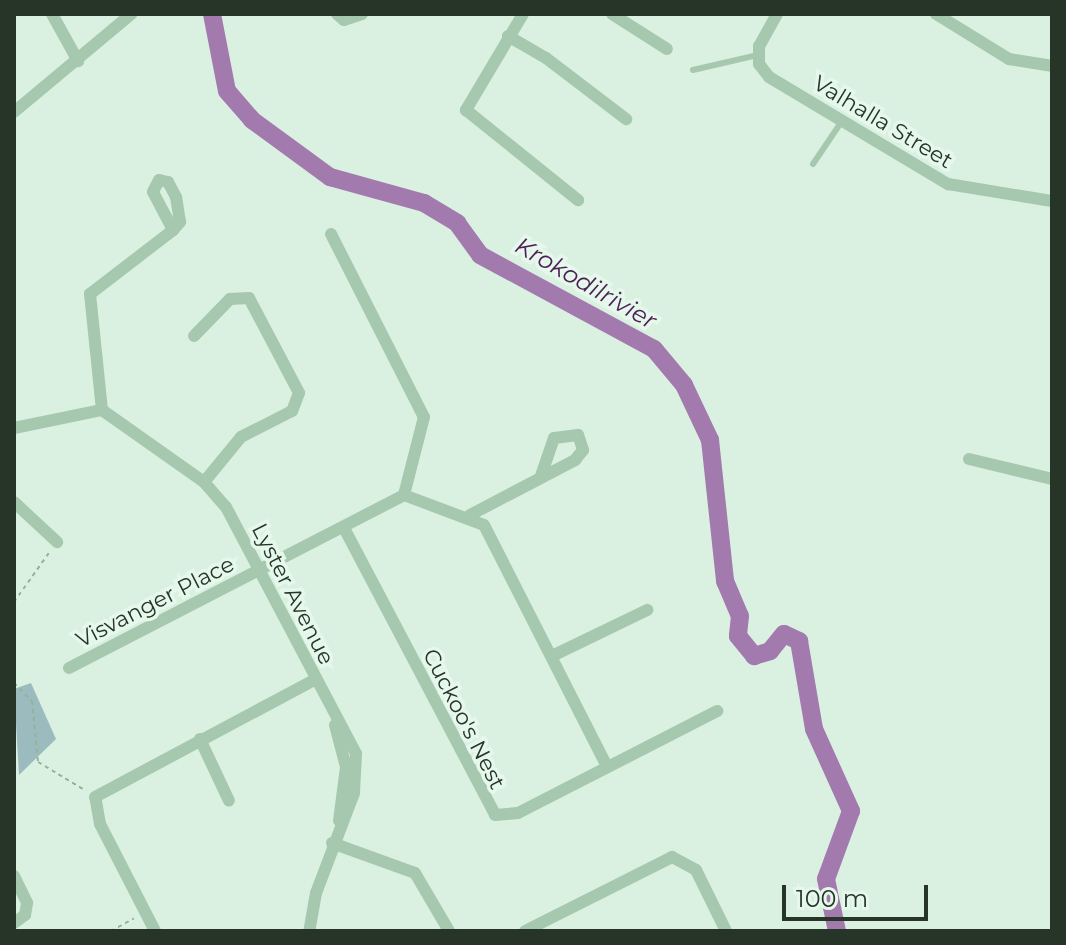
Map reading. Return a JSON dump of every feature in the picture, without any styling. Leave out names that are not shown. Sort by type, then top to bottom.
[{"type":"street","points":[[52,14],[78,61]]},
{"type":"street","points":[[337,14],[344,20],[362,14]]},
{"type":"street","points":[[523,14],[508,36],[480,96],[466,110],[578,200]]},
{"type":"street","points":[[612,14],[667,49]]},
{"type":"street","points":[[758,55],[777,14]]},
{"type":"street","points":[[936,14],[1009,59],[1052,66]]},
{"type":"street","points":[[14,112],[128,19]]},
{"type":"street","points":[[508,36],[538,52],[626,119]]},
{"type":"street","name":"Valhalla Street","points":[[758,55],[769,77],[948,184],[1052,201]]},
{"type":"street","points":[[14,428],[102,410],[90,294],[173,230]]},
{"type":"street","points":[[331,234],[424,417],[404,495]]},
{"type":"street","points":[[194,336],[230,299],[249,298],[299,393],[292,411],[241,437],[204,482]]},
{"type":"street","name":"Lyster Avenue","points":[[102,410],[204,482],[226,507],[358,764],[332,843],[309,931]]},
{"type":"street","points":[[969,459],[1052,479]]},
{"type":"street","points":[[470,515],[541,475]]},
{"type":"street","points":[[259,570],[404,495],[470,515],[484,525],[607,766]]},
{"type":"street","points":[[14,502],[57,542]]},
{"type":"street","name":"Cuckoo's Nest","points":[[344,528],[495,815],[518,813],[717,711]]},
{"type":"street","name":"Visvanger Place","points":[[69,668],[259,570]]},
{"type":"street","points":[[552,656],[647,610]]},
{"type":"street","points":[[155,931],[100,824],[95,797],[314,680]]},
{"type":"street","points":[[200,739],[229,801]]},
{"type":"street","points":[[332,843],[415,873],[449,931]]},
{"type":"street","points":[[525,931],[672,857],[696,870],[726,931]]},
{"type":"street","points":[[14,876],[27,903],[25,915],[14,923]]},
{"type":"lane","points":[[693,70],[758,55]]},
{"type":"lane","points":[[813,164],[842,121]]},
{"type":"path","points":[[14,602],[57,542]]},
{"type":"path","points":[[14,683],[32,701],[38,762],[95,797]]},
{"type":"path","points":[[111,931],[145,911]]},
{"type":"shaded area","points":[[31,683],[56,739],[19,775],[14,689]]},
{"type":"waterway","name":"Krokodilrivier","points":[[212,14],[227,91],[252,120],[330,177],[424,203],[457,223],[480,255],[654,349],[684,385],[710,440],[725,581],[740,616],[738,636],[754,656],[770,651],[784,634],[799,641],[814,729],[851,811],[826,879],[837,931]]}]
